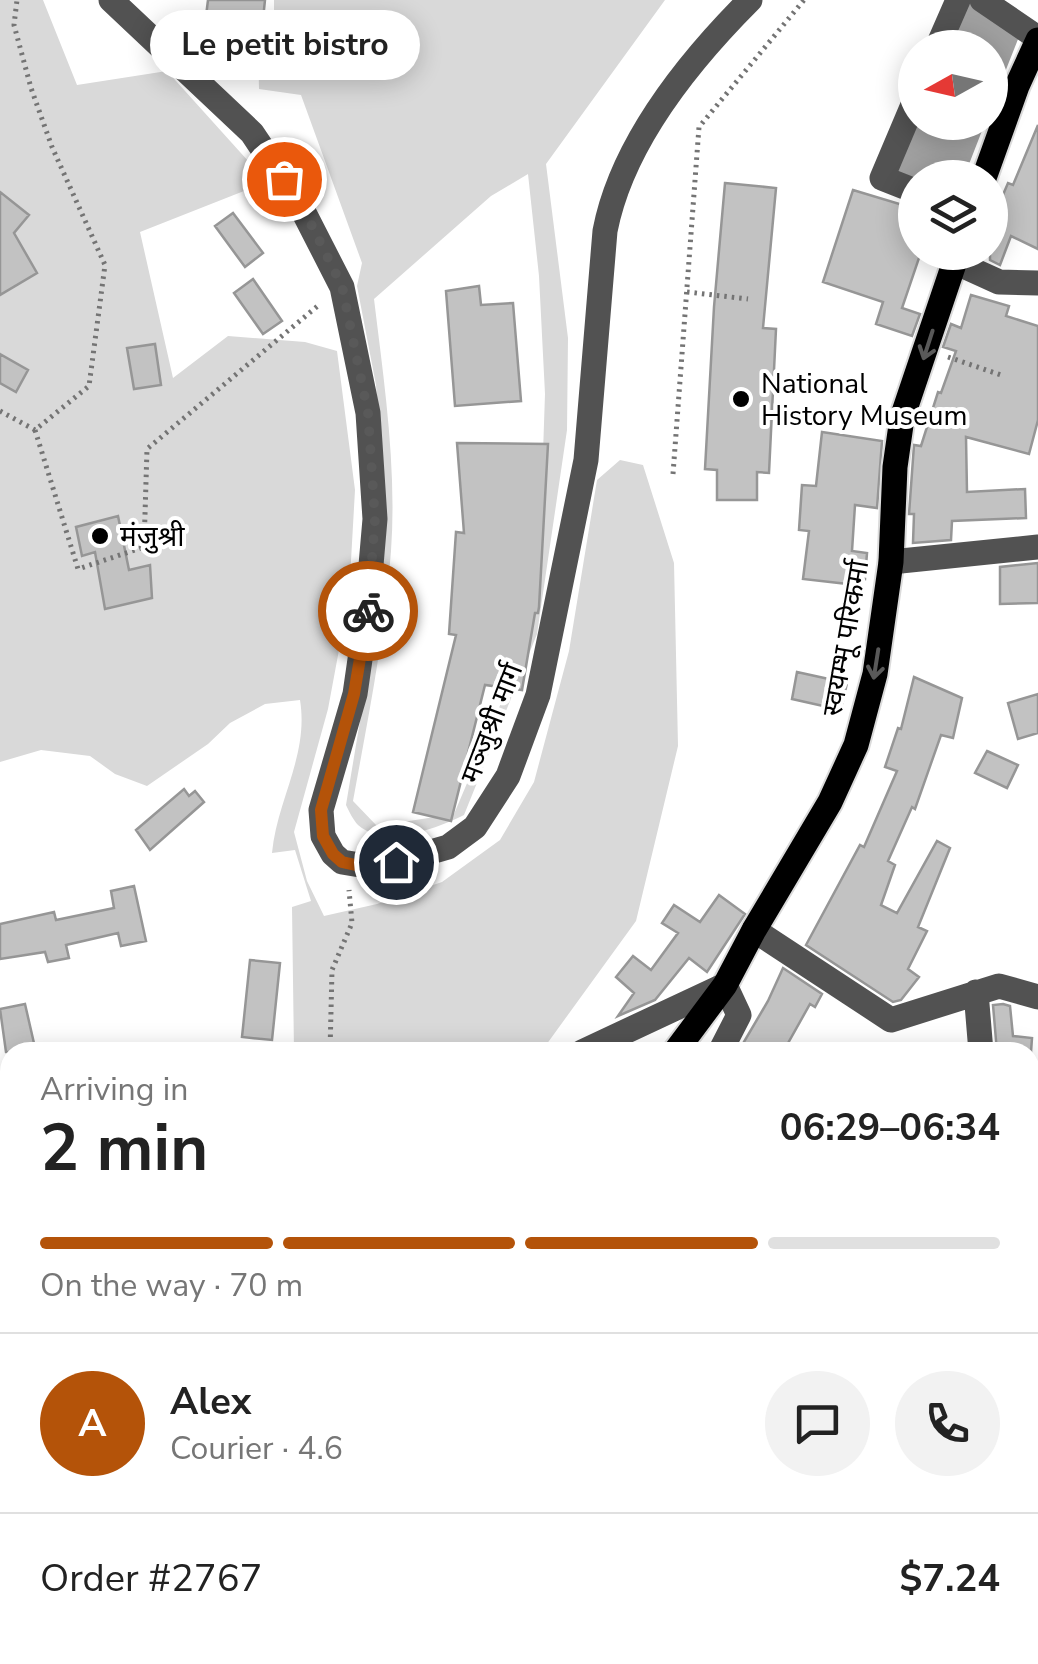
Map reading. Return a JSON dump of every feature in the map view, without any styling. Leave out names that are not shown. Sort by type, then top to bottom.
[{"type":"main road","points":[[990,160],[1038,39]]},
{"type":"main road","name":"स्वयम्भू परिकर्मा","points":[[682,1042],[725,985],[830,802],[856,745],[875,674],[890,562],[902,418],[952,270]]},
{"type":"street","name":"मञ्जुश्री मार्ग","points":[[111,0],[252,133],[300,202],[342,286],[368,413],[375,519],[368,611],[354,694],[321,810],[323,836],[333,854],[342,862],[360,866],[396,862],[448,847],[475,827],[508,776],[538,695],[586,460],[605,231],[611,200],[622,172],[652,122],[688,71],[750,0]]},
{"type":"street","points":[[946,30],[958,0]]},
{"type":"street","points":[[982,0],[1038,39]]},
{"type":"street","points":[[898,140],[882,178],[898,184]]},
{"type":"street","points":[[978,270],[999,282],[1038,283]]},
{"type":"street","points":[[890,562],[1038,547]]},
{"type":"street","points":[[754,930],[891,1020],[999,986],[1038,997]]},
{"type":"street","points":[[603,1042],[725,985],[739,1015],[725,1042]]},
{"type":"street","points":[[976,992],[979,1042]]},
{"type":"path","points":[[17,0],[14,25],[30,88],[104,265],[89,386],[35,430]]},
{"type":"path","points":[[672,474],[700,126],[804,0]]},
{"type":"path","points":[[0,411],[35,430],[78,569],[144,546],[147,449],[342,286]]},
{"type":"path","points":[[687,292],[748,299]]},
{"type":"path","points":[[927,350],[1004,376]]},
{"type":"path","points":[[330,1042],[332,970],[352,923]]},
{"type":"shaded area","points":[[0,0],[43,0],[77,85],[167,71],[267,182],[140,232],[173,378],[228,336],[305,342],[337,351],[355,490],[349,596],[328,709],[294,832],[307,881],[324,916],[377,904],[442,882],[500,840],[534,782],[569,651],[597,480],[620,460],[643,465],[674,563],[678,746],[636,921],[548,1042],[294,1042],[292,907],[311,901],[295,850],[272,853],[300,740],[300,700],[265,704],[230,723],[208,744],[147,786],[115,774],[90,756],[41,750],[0,762]]},
{"type":"shaded area","points":[[274,0],[665,0],[546,164],[568,338],[567,430],[537,634],[464,815],[411,834],[369,832],[356,823],[346,805],[374,637],[384,501],[376,385],[357,286],[362,263],[301,95],[259,89],[258,46],[274,11]],"holes":[[[528,174],[539,276],[545,394],[541,512],[512,677],[454,814],[377,826],[353,801],[380,645],[392,519],[388,425],[374,299],[491,196]]]},
{"type":"shaded area","points":[[969,0],[1022,29],[1008,64],[1008,30],[951,30]]},
{"type":"shaded area","points":[[905,140],[978,140],[971,160],[898,160],[898,177],[887,173]]},
{"type":"building","points":[[208,0],[265,0],[262,29],[238,25],[235,45],[203,40]]},
{"type":"building","points":[[1038,125],[1038,249],[1011,236],[1008,244],[1008,183],[1013,185]]},
{"type":"building","points":[[725,183],[776,188],[763,328],[776,329],[769,473],[757,472],[757,500],[717,500],[717,470],[705,469]]},
{"type":"building","points":[[853,190],[898,204],[898,270],[915,270],[902,308],[920,314],[912,336],[876,324],[883,302],[823,282]]},
{"type":"building","points":[[0,192],[29,215],[14,233],[37,273],[0,295]]},
{"type":"building","points":[[233,213],[263,253],[245,267],[215,226]]},
{"type":"building","points":[[253,279],[282,321],[263,334],[234,293]]},
{"type":"building","points":[[479,286],[481,305],[513,303],[521,401],[455,406],[446,291]]},
{"type":"building","points":[[971,295],[1009,306],[1006,316],[1038,326],[1038,420],[1029,454],[966,437],[967,492],[1025,489],[1026,518],[952,521],[951,540],[913,543],[914,514],[909,514],[914,445],[921,446],[956,351],[943,347],[951,324],[961,328]]},
{"type":"building","points":[[155,344],[161,385],[134,389],[127,348]]},
{"type":"building","points":[[0,354],[28,370],[16,392],[0,383]]},
{"type":"building","points":[[822,432],[882,441],[877,508],[855,505],[852,551],[867,553],[865,579],[858,578],[857,585],[803,579],[809,531],[799,530],[802,485],[816,486]]},
{"type":"building","points":[[457,443],[548,444],[539,607],[522,690],[485,685],[451,821],[413,812],[456,635],[449,634],[456,532],[464,533]]},
{"type":"building","points":[[118,516],[129,570],[150,565],[152,598],[105,609],[95,552],[82,556],[76,527]]},
{"type":"building","points":[[1038,563],[1038,603],[1000,604],[1000,567]]},
{"type":"building","points":[[797,672],[847,683],[841,710],[792,699]]},
{"type":"building","points":[[914,677],[962,698],[953,738],[941,735],[915,809],[912,807],[888,861],[895,865],[881,905],[897,913],[937,841],[950,848],[918,927],[927,931],[908,969],[919,977],[901,1000],[893,1002],[806,945],[860,845],[864,847],[897,771],[885,767],[898,728],[901,729]]},
{"type":"building","points":[[1038,694],[1038,733],[1018,739],[1008,703]]},
{"type":"building","points":[[987,751],[1018,765],[1007,788],[975,773]]},
{"type":"building","points":[[184,789],[189,796],[195,791],[204,802],[150,850],[136,830]]},
{"type":"building","points":[[134,886],[146,941],[121,946],[118,933],[66,945],[69,958],[48,962],[45,952],[0,959],[0,924],[54,912],[56,920],[114,908],[111,891]]},
{"type":"building","points":[[719,895],[745,914],[707,972],[689,958],[655,1000],[618,1016],[634,993],[616,977],[633,956],[651,970],[678,933],[662,923],[674,905],[700,922]]},
{"type":"building","points":[[250,960],[280,963],[272,1040],[242,1037]]},
{"type":"building","points":[[783,968],[822,994],[815,1007],[810,1004],[789,1042],[744,1042]]},
{"type":"building","points":[[25,1004],[34,1042],[5,1042],[0,1009]]},
{"type":"building","points":[[993,1005],[1010,1006],[1013,1036],[1032,1038],[1032,1042],[996,1042]]},
{"type":"way so far","points":[[284,179],[300,202],[342,286],[368,413],[375,519],[368,611]]},
{"type":"place","name":"Le petit bistro","points":[[284,179]]},
{"type":"place","name":"National History Museum","points":[[741,399]]},
{"type":"place","name":"मंजुश्री","points":[[100,536]]},
{"type":"route","points":[[368,611],[354,694],[321,810],[323,836],[342,862],[360,866],[396,862]]}]
